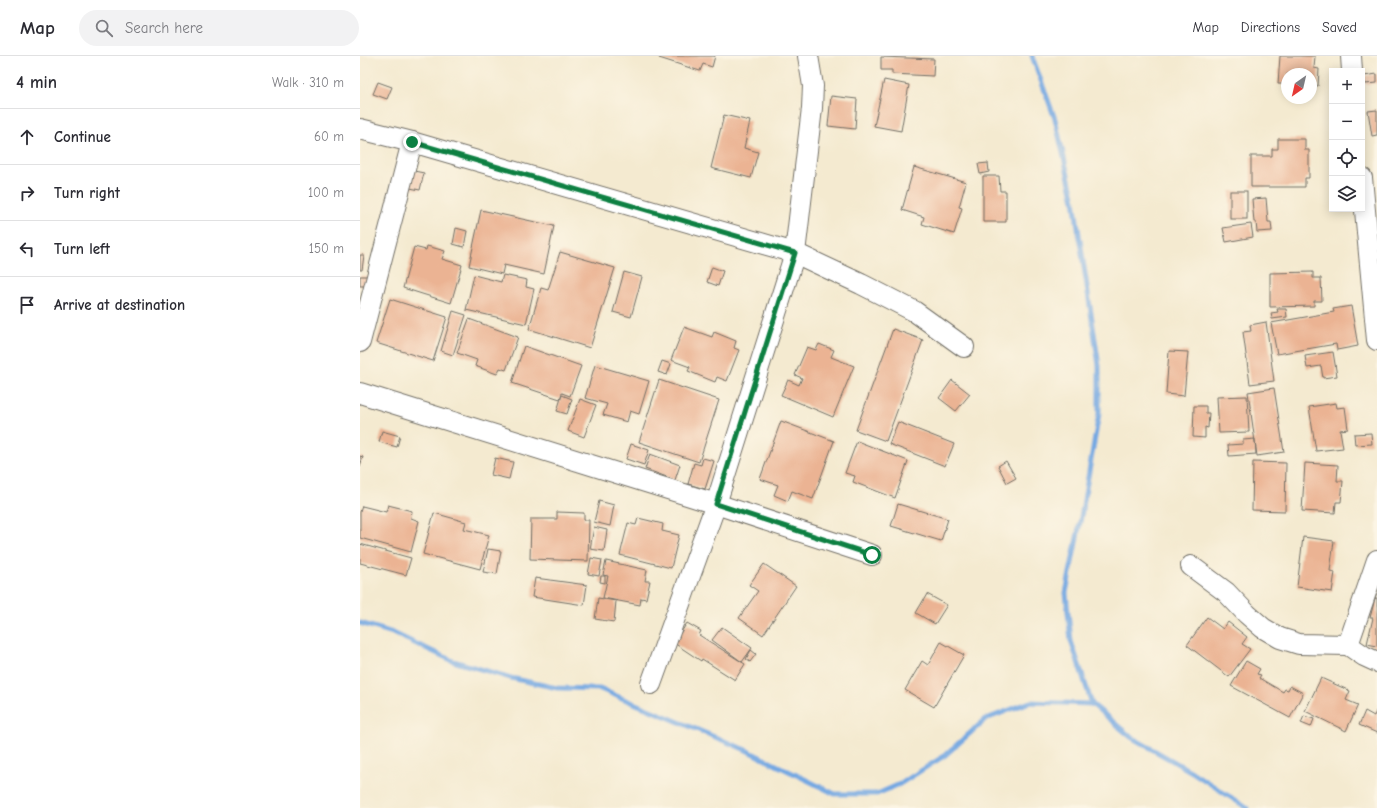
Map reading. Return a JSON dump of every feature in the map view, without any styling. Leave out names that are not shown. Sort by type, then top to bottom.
[{"type":"street","points":[[650,684],[716,504],[795,253],[812,108],[813,86],[808,56]]},
{"type":"street","points":[[1351,56],[1352,68]]},
{"type":"street","points":[[360,129],[412,142],[795,253],[861,284],[914,312],[964,347]]},
{"type":"street","points":[[360,342],[412,142]]},
{"type":"street","points":[[1365,186],[1371,203],[1377,340]]},
{"type":"street","points":[[360,393],[716,504],[872,555]]},
{"type":"street","points":[[1348,645],[1377,560]]},
{"type":"street","points":[[1191,566],[1226,592],[1263,628],[1280,638],[1299,644],[1348,645],[1364,656],[1377,662]]},
{"type":"building","points":[[660,56],[715,56],[712,67],[703,64],[700,71],[659,58]]},
{"type":"building","points":[[1280,56],[1315,56],[1314,68],[1281,68],[1281,84],[1278,84]]},
{"type":"building","points":[[881,57],[934,59],[933,76],[892,74],[892,70],[881,70]]},
{"type":"building","points":[[1317,69],[1319,69],[1317,86]]},
{"type":"building","points":[[1377,74],[1377,83],[1365,84],[1365,76]]},
{"type":"building","points":[[884,80],[909,85],[901,131],[874,126]]},
{"type":"building","points":[[378,82],[392,87],[387,99],[373,94]]},
{"type":"building","points":[[831,96],[857,99],[855,129],[828,126]]},
{"type":"building","points":[[1377,110],[1377,135],[1372,136],[1368,111]]},
{"type":"building","points":[[724,115],[750,121],[744,148],[758,152],[751,178],[711,168]]},
{"type":"building","points":[[1278,139],[1305,139],[1305,150],[1309,150],[1309,178],[1305,178],[1305,187],[1251,187],[1251,156],[1272,156],[1272,149],[1278,149]]},
{"type":"building","points":[[988,163],[989,172],[980,174],[978,164]]},
{"type":"building","points":[[914,167],[966,182],[959,207],[962,208],[954,234],[922,224],[924,217],[902,210]]},
{"type":"building","points":[[414,171],[424,173],[420,190],[410,188]]},
{"type":"building","points":[[983,176],[999,176],[1000,191],[1006,191],[1006,222],[983,222]]},
{"type":"building","points":[[1230,191],[1247,191],[1247,219],[1230,219]]},
{"type":"building","points":[[1266,198],[1268,222],[1271,222],[1272,231],[1257,232],[1256,222],[1254,222],[1252,199]]},
{"type":"building","points":[[481,210],[554,226],[544,274],[504,265],[502,274],[469,266]]},
{"type":"building","points":[[1251,224],[1253,237],[1226,242],[1223,228]]},
{"type":"building","points":[[456,228],[467,231],[464,247],[453,244]]},
{"type":"building","points":[[427,246],[445,251],[442,259],[462,265],[451,303],[403,288],[414,247],[426,250]]},
{"type":"building","points":[[560,252],[615,268],[590,348],[529,329],[541,288],[548,290]]},
{"type":"building","points":[[360,255],[364,255],[362,270],[360,270]]},
{"type":"building","points":[[712,267],[723,271],[718,286],[707,282]]},
{"type":"building","points":[[624,272],[642,277],[631,317],[613,312]]},
{"type":"building","points":[[1313,272],[1313,278],[1321,278],[1322,301],[1314,301],[1314,306],[1270,307],[1270,273]]},
{"type":"building","points":[[474,275],[501,282],[503,275],[527,280],[526,287],[534,289],[526,324],[466,310]]},
{"type":"building","points":[[360,276],[368,276],[367,286],[360,286]]},
{"type":"building","points":[[390,299],[447,317],[433,361],[376,343]]},
{"type":"building","points":[[1351,306],[1358,346],[1337,350],[1336,344],[1277,354],[1271,323],[1334,312],[1333,309]]},
{"type":"building","points":[[1277,309],[1286,309],[1287,317],[1272,319],[1271,313],[1278,312]]},
{"type":"building","points":[[453,311],[466,315],[453,355],[441,351]]},
{"type":"building","points":[[469,319],[518,337],[506,370],[500,368],[497,374],[475,366],[477,360],[457,353]]},
{"type":"building","points":[[1266,322],[1274,381],[1250,384],[1243,332],[1251,331],[1250,325]]},
{"type":"building","points":[[684,327],[712,337],[714,332],[736,341],[734,348],[739,350],[727,381],[717,377],[715,382],[688,371],[690,367],[671,360]]},
{"type":"building","points":[[893,329],[923,340],[886,441],[856,430]]},
{"type":"building","points":[[819,344],[834,350],[831,357],[854,366],[833,417],[781,395],[788,380],[799,385],[802,378],[795,375],[807,347],[816,350]]},
{"type":"building","points":[[524,346],[581,366],[570,396],[562,393],[560,399],[512,383]]},
{"type":"building","points":[[1169,351],[1188,352],[1184,396],[1166,394]]},
{"type":"building","points":[[1333,352],[1337,376],[1323,378],[1321,366],[1307,368],[1305,356]]},
{"type":"building","points":[[662,361],[671,364],[667,375],[658,372]]},
{"type":"building","points":[[595,365],[649,381],[639,414],[630,411],[627,422],[603,415],[607,404],[585,398]]},
{"type":"building","points":[[659,380],[719,400],[699,462],[639,442]]},
{"type":"building","points":[[952,380],[970,394],[956,411],[939,398]]},
{"type":"building","points":[[1274,388],[1284,452],[1257,456],[1248,392]]},
{"type":"building","points":[[562,395],[572,399],[567,414],[557,411]]},
{"type":"building","points":[[1247,396],[1249,432],[1219,433],[1217,397]]},
{"type":"building","points":[[580,399],[596,405],[584,437],[568,431]]},
{"type":"building","points":[[1336,403],[1337,408],[1345,407],[1348,429],[1340,430],[1343,448],[1316,451],[1309,407]]},
{"type":"building","points":[[1194,406],[1206,406],[1206,413],[1209,413],[1208,428],[1205,427],[1205,438],[1193,437]]},
{"type":"building","points":[[781,421],[834,441],[813,499],[792,491],[788,501],[774,495],[778,485],[760,479]]},
{"type":"building","points":[[898,422],[954,444],[945,466],[889,444]]},
{"type":"building","points":[[382,431],[400,436],[397,447],[379,442]]},
{"type":"building","points":[[1371,433],[1372,444],[1355,445],[1354,434]]},
{"type":"building","points":[[1255,439],[1256,454],[1229,456],[1228,445],[1243,444],[1243,440]]},
{"type":"building","points":[[857,441],[908,461],[895,498],[853,482],[855,476],[845,473]]},
{"type":"building","points":[[631,444],[649,450],[644,465],[626,459]]},
{"type":"building","points":[[650,454],[680,465],[675,480],[645,469]]},
{"type":"building","points":[[360,456],[363,457],[360,466]]},
{"type":"building","points":[[495,458],[513,462],[509,479],[491,475]]},
{"type":"building","points":[[703,458],[714,461],[705,489],[688,484],[694,463],[701,465]]},
{"type":"building","points":[[1006,461],[1016,478],[1007,483],[998,466]]},
{"type":"building","points":[[1253,462],[1286,463],[1285,511],[1252,510]]},
{"type":"building","points":[[1305,463],[1338,465],[1337,481],[1343,481],[1341,502],[1336,502],[1335,513],[1302,511]]},
{"type":"building","points":[[599,501],[614,505],[610,526],[594,522]]},
{"type":"building","points":[[898,504],[948,519],[941,541],[891,526]]},
{"type":"building","points":[[388,505],[412,511],[411,518],[419,521],[411,552],[360,538],[360,512],[362,506],[386,512]]},
{"type":"building","points":[[557,512],[584,513],[584,520],[589,520],[588,561],[530,559],[531,519],[557,519]]},
{"type":"building","points":[[434,513],[466,522],[464,529],[489,535],[480,569],[423,554]]},
{"type":"building","points":[[638,518],[663,524],[662,531],[679,535],[671,568],[620,555],[628,523],[636,525]]},
{"type":"building","points":[[594,527],[607,530],[604,551],[590,549]]},
{"type":"building","points":[[1303,537],[1334,541],[1330,571],[1335,572],[1332,592],[1297,587]]},
{"type":"building","points":[[360,544],[411,558],[406,575],[360,563]]},
{"type":"building","points":[[488,549],[501,551],[497,574],[483,572]]},
{"type":"building","points":[[591,558],[602,560],[599,576],[588,574]]},
{"type":"building","points":[[606,561],[647,570],[645,581],[650,581],[646,599],[641,598],[640,605],[603,598],[608,576],[603,575]]},
{"type":"building","points":[[764,564],[796,586],[763,635],[739,618],[758,591],[749,585]]},
{"type":"building","points":[[601,576],[605,576],[605,583],[600,582]]},
{"type":"building","points":[[535,578],[587,585],[584,605],[532,597]]},
{"type":"building","points":[[927,594],[947,605],[935,624],[916,613]]},
{"type":"building","points":[[598,598],[616,601],[614,622],[595,619]]},
{"type":"building","points":[[1375,598],[1377,598],[1377,646],[1367,644],[1373,618],[1370,618]]},
{"type":"building","points":[[1207,617],[1223,629],[1228,622],[1247,637],[1242,644],[1250,649],[1229,677],[1187,645]]},
{"type":"building","points":[[687,623],[701,631],[699,635],[745,664],[735,680],[702,659],[701,661],[674,643]]},
{"type":"building","points":[[722,627],[752,648],[742,662],[712,640]]},
{"type":"building","points":[[941,642],[964,655],[934,707],[905,690],[922,661],[928,665]]},
{"type":"building","points":[[751,650],[756,654],[750,662],[746,659]]},
{"type":"building","points":[[1246,661],[1260,669],[1257,674],[1261,675],[1259,678],[1283,692],[1285,689],[1288,690],[1290,686],[1303,693],[1290,718],[1231,686]]},
{"type":"building","points":[[1321,678],[1350,691],[1346,700],[1358,705],[1346,731],[1305,711]]},
{"type":"building","points":[[1377,709],[1377,733],[1359,725],[1365,711],[1374,716]]},
{"type":"building","points":[[1304,716],[1314,719],[1311,727],[1301,723]]},
{"type":"waterway","points":[[1032,56],[1055,119],[1074,201],[1099,366],[1099,414],[1066,593],[1071,641],[1092,704],[1131,737],[1192,772],[1247,808]]},
{"type":"waterway","points":[[360,623],[393,633],[453,661],[511,678],[557,688],[600,689],[746,750],[835,794],[877,794],[900,784],[944,756],[986,719],[1030,702],[1092,704]]},
{"type":"route","points":[[412,142],[795,253],[716,504],[872,555]]}]
